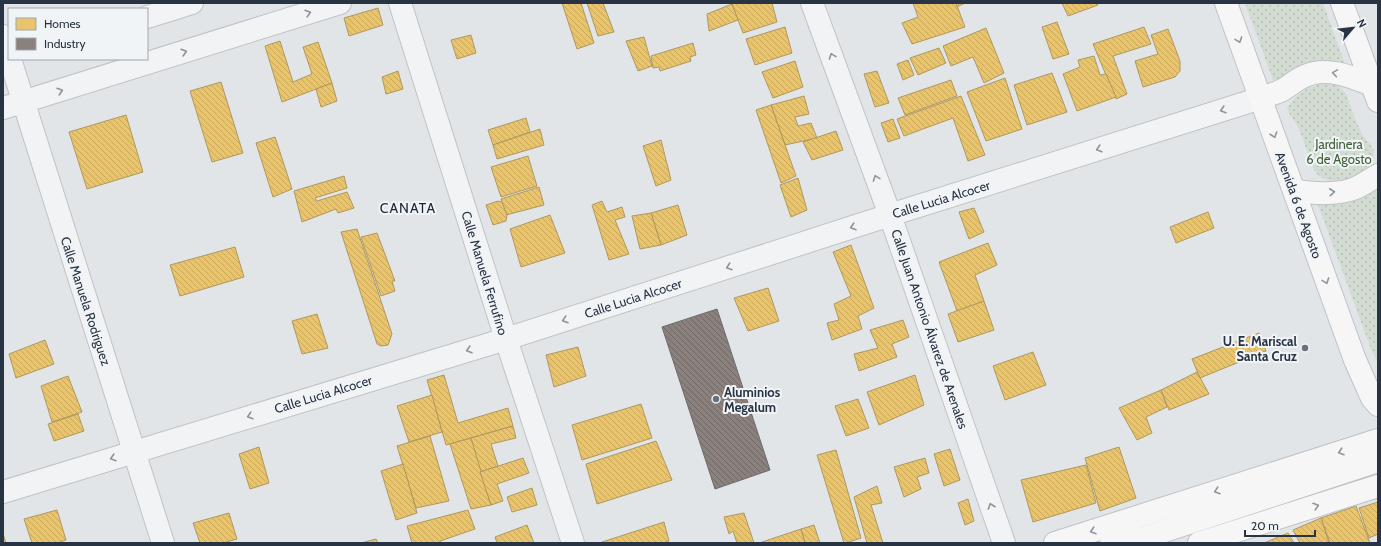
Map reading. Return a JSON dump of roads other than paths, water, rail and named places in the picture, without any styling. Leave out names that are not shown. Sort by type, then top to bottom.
[{"type":"main road","name":"Avenida 6 de Agosto","points":[[1226,3],[1355,360],[1372,398],[1378,405]]},
{"type":"main road","points":[[1342,3],[1375,93]]},
{"type":"main road","points":[[1261,98],[1284,90],[1292,83],[1307,75],[1323,72],[1337,73],[1375,93]]},
{"type":"main road","points":[[1294,191],[1317,193],[1350,190],[1378,175]]},
{"type":"main road","points":[[1055,543],[1378,440]]},
{"type":"main road","points":[[1111,543],[1136,541],[1378,461]]},
{"type":"main road","points":[[1199,543],[1378,486]]},
{"type":"street","points":[[148,17],[192,3]]},
{"type":"street","points":[[13,105],[340,3]]},
{"type":"street","name":"Calle Manuela Ferrufino","points":[[400,3],[506,339],[573,543]]},
{"type":"street","name":"Calle Juan Antonio Álvarez de Arenales","points":[[812,3],[890,215],[1004,543]]},
{"type":"street","name":"Calle Manuela Rodriguez","points":[[3,36],[8,52]]},
{"type":"street","name":"Calle Manuela Rodriguez","points":[[10,60],[13,105],[134,452],[163,543]]},
{"type":"street","name":"Calle Lucia Alcocer","points":[[3,492],[506,339],[890,215],[1261,98]]},
{"type":"place","name":"U. E. Mariscal Santa Cruz","points":[[1305,348]]},
{"type":"place","name":"Aluminios Megalum","points":[[716,399]]},
{"type":"district","name":"CANATA","points":[[408,208]]},
{"type":"park label","name":"Jardinera 6 de Agosto","points":[[1339,152]]}]
